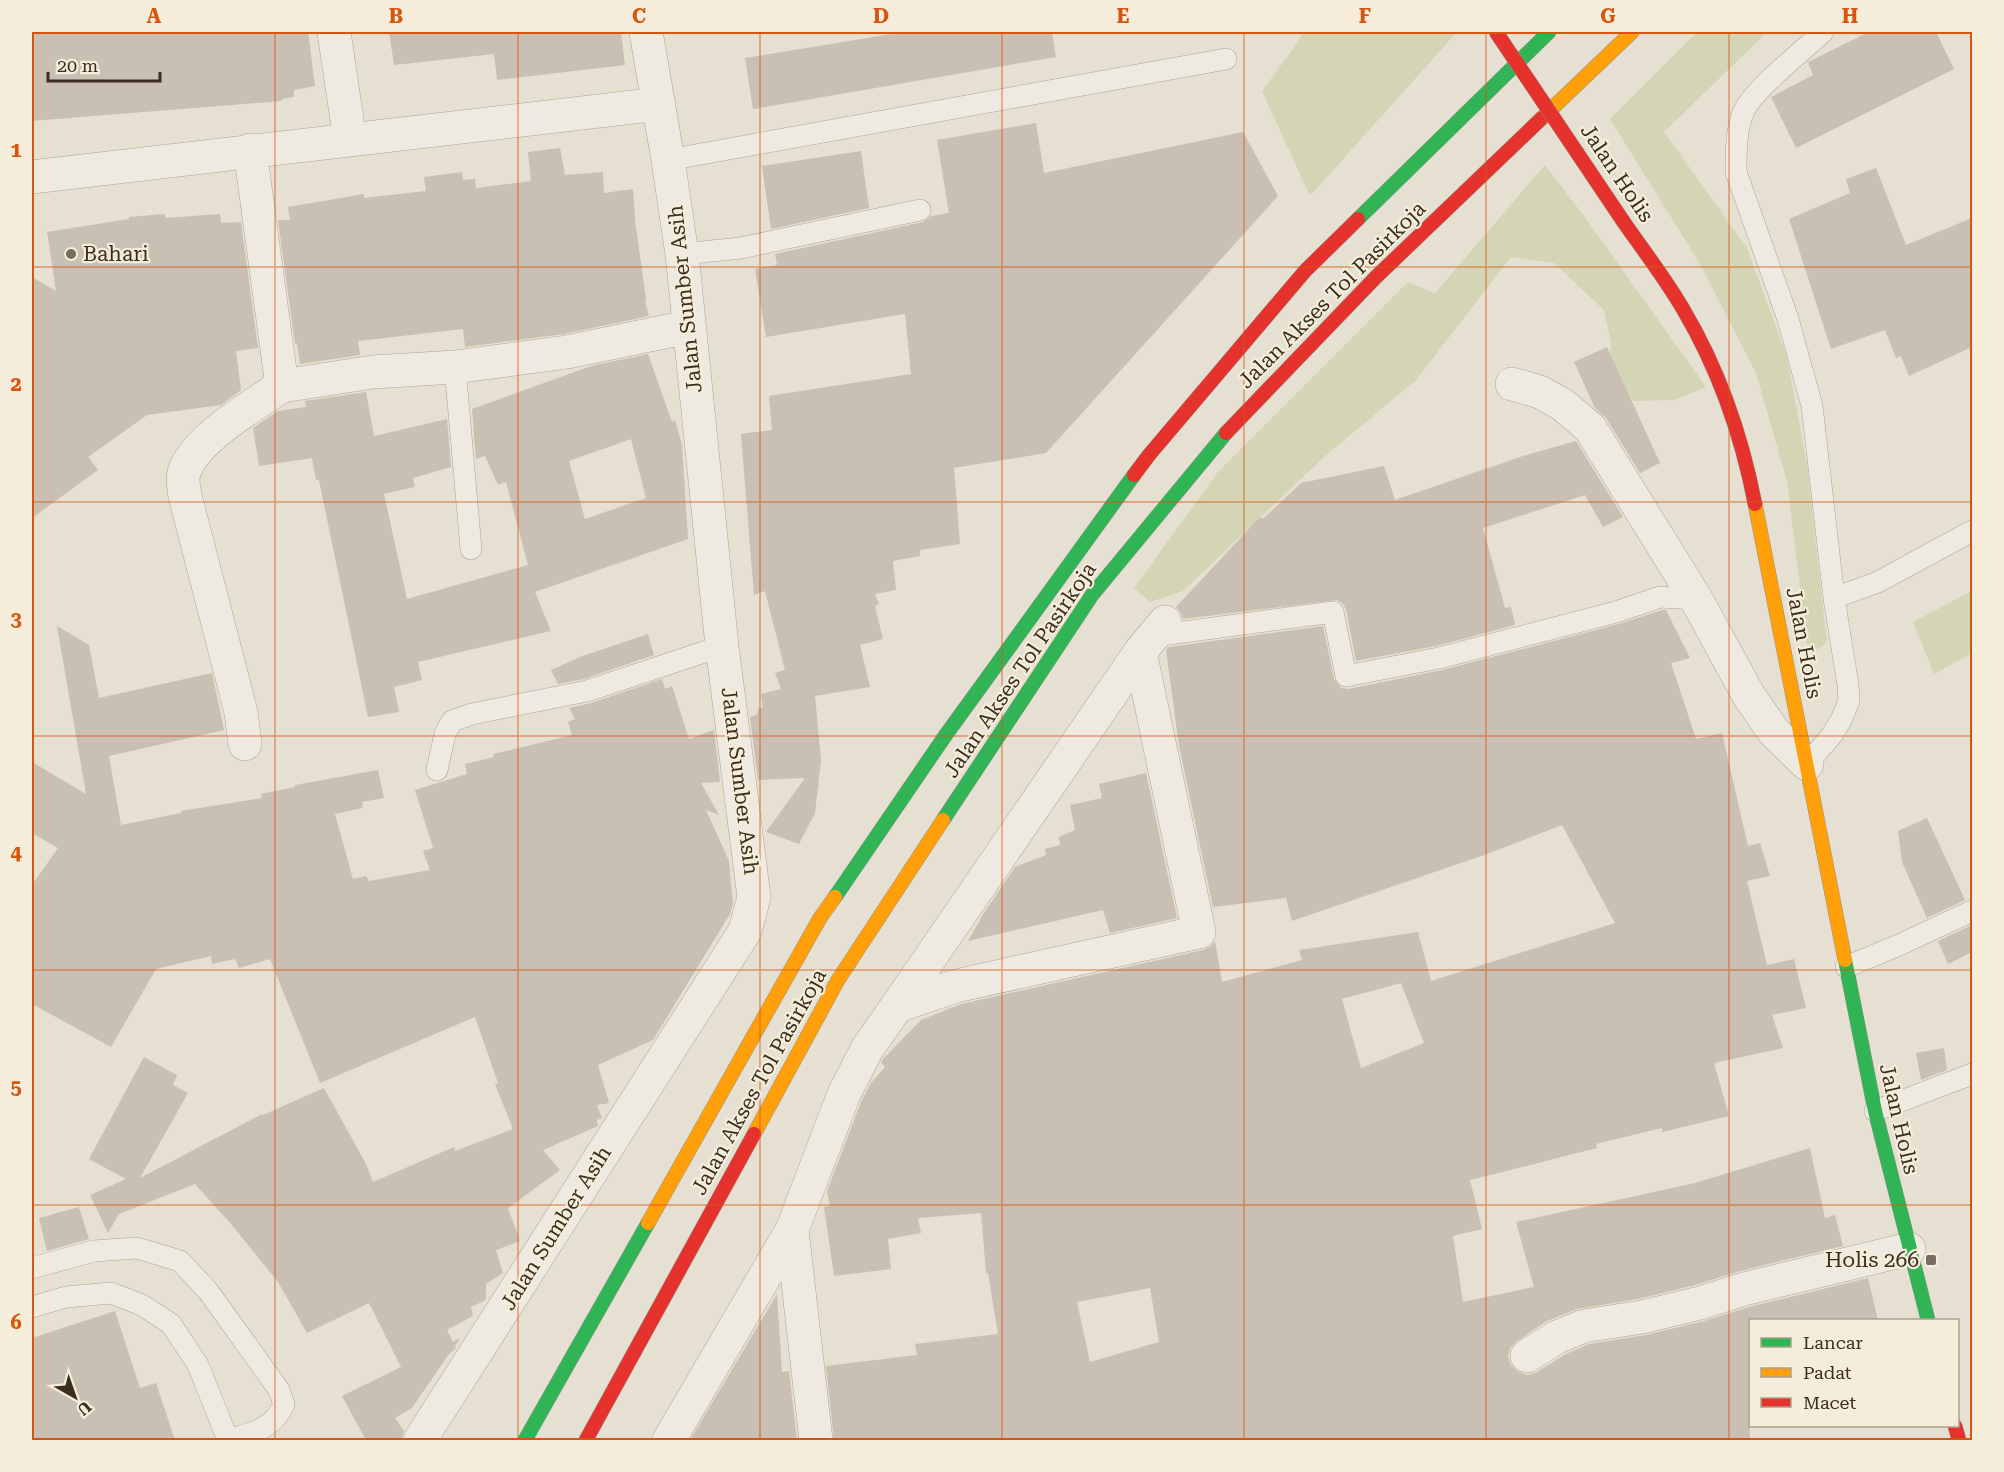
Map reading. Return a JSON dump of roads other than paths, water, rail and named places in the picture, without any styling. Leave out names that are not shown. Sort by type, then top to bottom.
[{"type":"main road","name":"Jalan Holis","points":[[1496,32],[1668,285],[1700,340],[1728,406],[1749,474],[1875,1111],[1928,1319]]},
{"type":"main road","name":"Jalan Akses Tol Pasirkoja","points":[[525,1440],[820,918],[945,736],[1149,455],[1305,271],[1549,32]]},
{"type":"main road","name":"Jalan Akses Tol Pasirkoja","points":[[586,1440],[838,980],[1092,595],[1215,445],[1376,277],[1632,32]]},
{"type":"street","points":[[334,32],[350,140]]},
{"type":"street","name":"Jalan Sumber Asih","points":[[420,1440],[745,931],[754,897],[722,646],[682,254],[646,32]]},
{"type":"street","points":[[32,177],[659,104]]},
{"type":"street","points":[[250,150],[282,386]]},
{"type":"street","points":[[245,744],[241,712],[185,496],[183,474],[193,454],[227,423],[282,386],[373,372],[455,367],[567,352],[688,327]]},
{"type":"street","points":[[1512,384],[1540,392],[1563,405],[1590,428],[1696,599],[1749,696],[1774,732],[1807,764]]},
{"type":"street","points":[[897,1006],[956,986],[1199,932],[1153,637]]},
{"type":"street","points":[[669,1440],[792,1230],[844,1094],[867,1048],[1153,637]]},
{"type":"street","points":[[792,1230],[816,1440]]},
{"type":"street","points":[[1527,1356],[1557,1337],[1584,1326],[1642,1317],[1700,1303],[1744,1289],[1909,1250]]},
{"type":"lane","points":[[1807,764],[1832,735],[1841,720],[1849,701],[1848,685],[1834,598],[1812,406],[1788,319],[1736,172],[1736,147],[1743,111],[1758,91],[1823,32]]},
{"type":"lane","points":[[668,160],[1226,59]]},
{"type":"lane","points":[[682,254],[741,248],[920,210]]},
{"type":"lane","points":[[455,367],[471,549]]},
{"type":"lane","points":[[1834,598],[1878,582],[1972,531]]},
{"type":"lane","points":[[1153,637],[1333,612],[1346,676],[1439,658],[1616,612],[1659,597],[1696,599]]},
{"type":"lane","points":[[437,770],[445,734],[452,721],[472,714],[586,691],[722,646]]},
{"type":"lane","points":[[1846,967],[1972,911]]},
{"type":"lane","points":[[1875,1111],[1972,1074]]},
{"type":"lane","points":[[32,1268],[94,1251],[137,1248],[180,1261],[208,1291],[279,1390],[285,1404],[279,1416],[266,1427],[228,1440],[198,1365],[171,1324],[142,1305],[111,1293],[66,1297],[32,1307]]},
{"type":"place","name":"Bahari","points":[[71,254]]},
{"type":"place","name":"Holis 266","points":[[1931,1260]]}]
